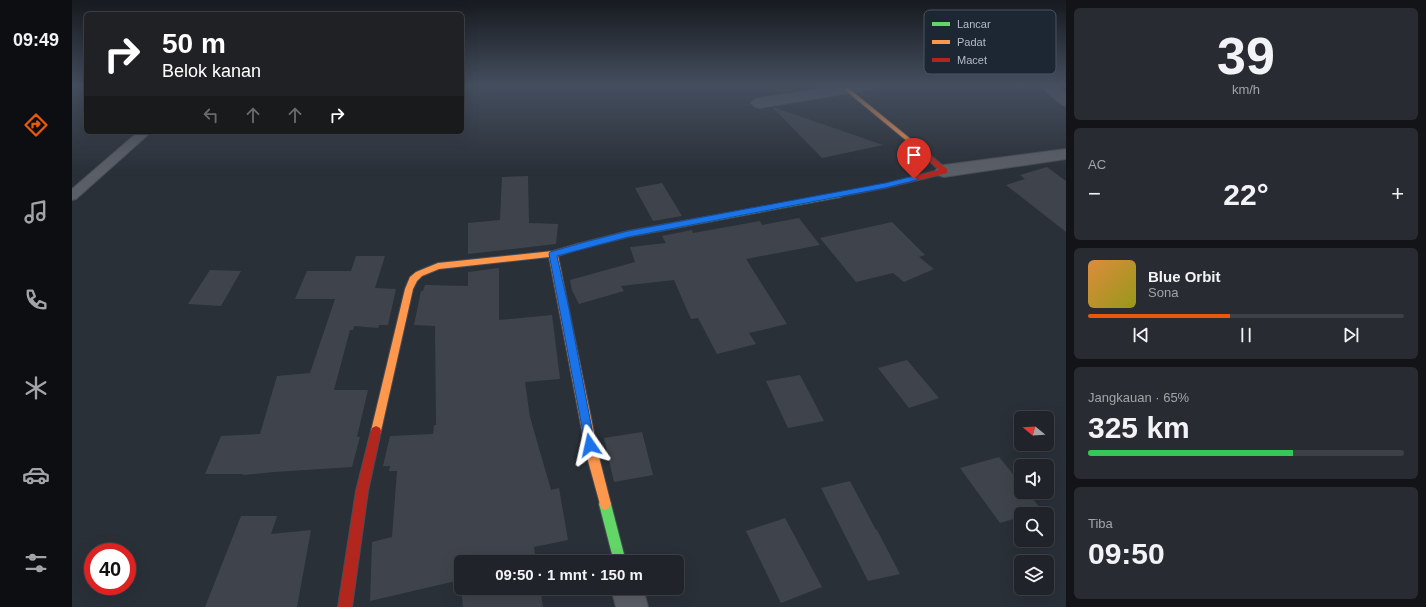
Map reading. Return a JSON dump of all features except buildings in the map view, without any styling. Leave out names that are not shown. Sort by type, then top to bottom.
[{"type":"street","points":[[878,114],[926,154],[944,171]]},
{"type":"street","points":[[345,607],[362,491],[409,289],[413,279],[422,272],[438,266],[553,254],[585,244],[628,234],[885,186],[944,171],[1066,154]]},
{"type":"street","points":[[553,254],[593,458],[618,555]]},
{"type":"street","points":[[629,595],[632,607]]},
{"type":"lane","points":[[72,196],[143,134]]},
{"type":"traffic: fast","points":[[577,247],[628,234],[838,195]]},
{"type":"traffic: fast","points":[[605,504],[618,555]]},
{"type":"traffic: slow","points":[[878,114],[921,150]]},
{"type":"traffic: slow","points":[[376,431],[409,289],[413,279],[419,274],[438,266],[553,254],[577,247]]},
{"type":"traffic: slow","points":[[553,254],[593,457],[605,504]]},
{"type":"traffic: jam","points":[[838,195],[885,186],[944,171],[921,150]]},
{"type":"traffic: jam","points":[[345,607],[362,491],[376,431]]},
{"type":"route","points":[[590,445],[565,309],[553,254],[564,252],[585,244],[628,234],[885,186],[914,179]]}]
